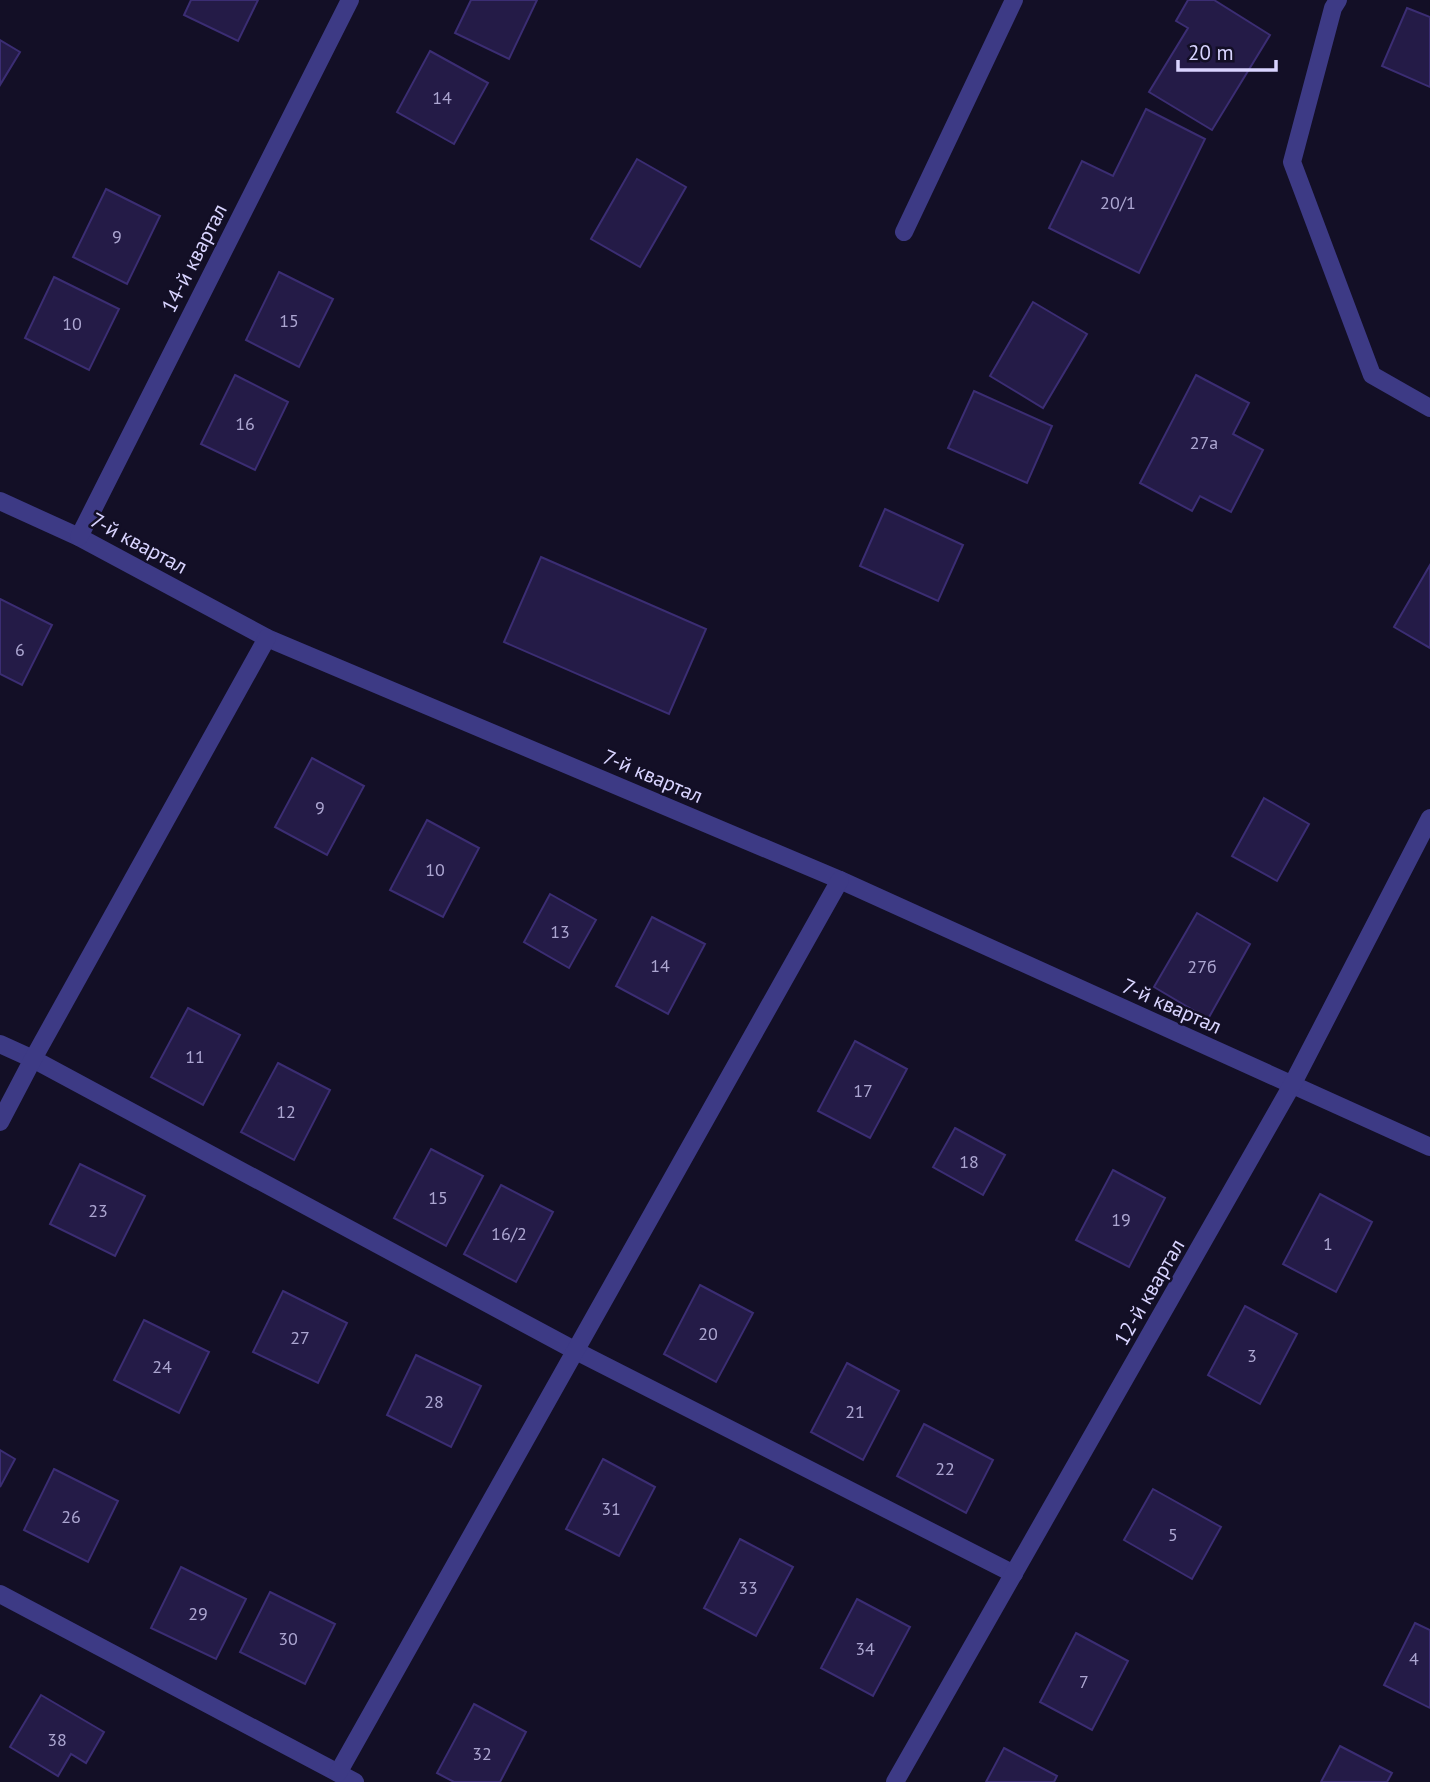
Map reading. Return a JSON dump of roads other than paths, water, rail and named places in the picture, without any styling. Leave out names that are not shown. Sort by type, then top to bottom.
[{"type":"street","name":"14-й квартал","points":[[79,537],[350,0]]},
{"type":"street","points":[[904,232],[1014,0]]},
{"type":"street","points":[[1338,0],[1333,8],[1292,162],[1371,374],[1430,408]]},
{"type":"street","name":"7-й квартал","points":[[0,501],[79,537],[267,639],[840,880],[1430,1147]]},
{"type":"street","points":[[0,1122],[267,639]]},
{"type":"street","name":"12-й квартал","points":[[895,1782],[1292,1085],[1430,818]]},
{"type":"street","points":[[338,1773],[840,880]]},
{"type":"street","points":[[0,1044],[33,1059],[576,1351],[1014,1574]]},
{"type":"street","points":[[0,1594],[355,1782]]}]
